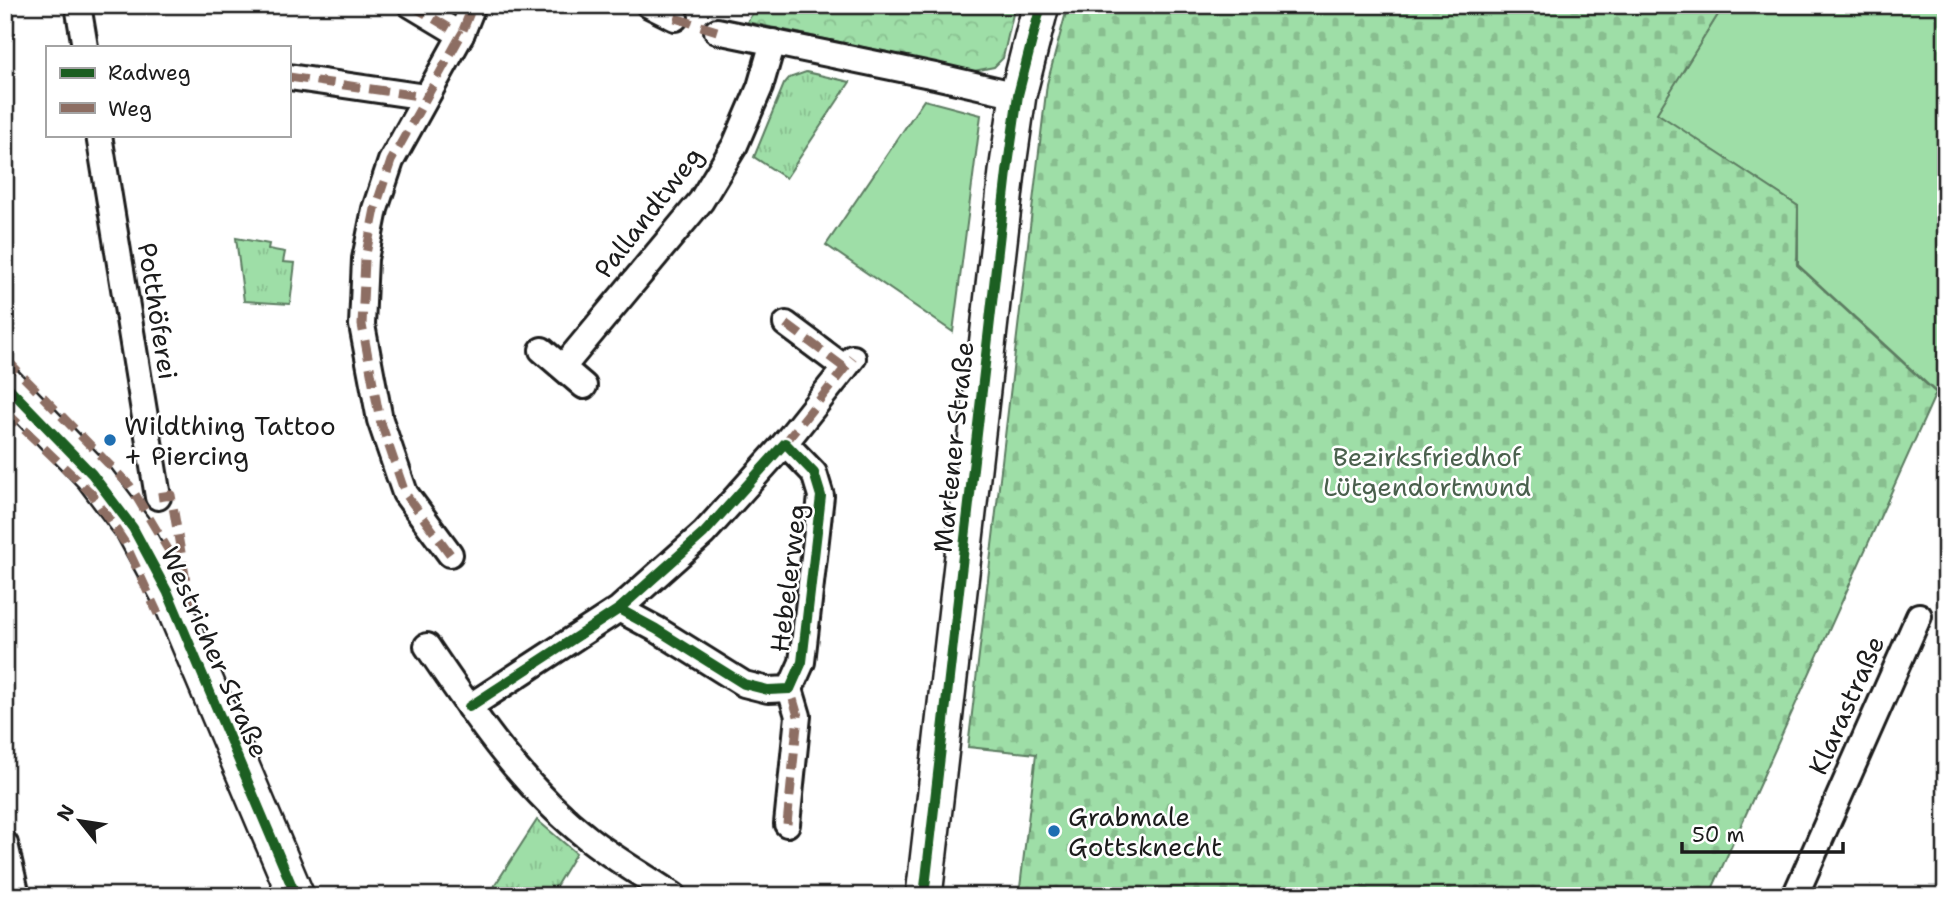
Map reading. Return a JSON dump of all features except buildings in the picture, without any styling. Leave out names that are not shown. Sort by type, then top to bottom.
[{"type":"street","points":[[78,5],[85,46]]},
{"type":"street","points":[[411,5],[461,35]]},
{"type":"street","points":[[450,554],[405,493],[380,420],[362,325],[365,260],[375,209],[391,161],[461,35],[473,5]]},
{"type":"street","points":[[649,5],[675,18]]},
{"type":"street","name":"Martener Straße","points":[[924,896],[1007,172],[1018,95],[1041,5]]},
{"type":"street","points":[[717,31],[1018,95]]},
{"type":"street","name":"Pallandtweg","points":[[563,367],[701,201],[735,145],[760,87],[773,42]]},
{"type":"street","points":[[290,77],[426,97]]},
{"type":"street","name":"Potthöferei","points":[[99,136],[158,497]]},
{"type":"street","name":"Hebelerweg","points":[[469,707],[619,610],[704,533],[785,443],[849,363],[786,324]]},
{"type":"street","points":[[542,350],[584,386]]},
{"type":"street","name":"Westricher Straße","points":[[5,384],[92,474],[133,528],[168,593],[296,896]]},
{"type":"street","name":"Hebelerweg","points":[[785,443],[814,472],[821,496],[802,662],[790,689],[798,716],[787,824]]},
{"type":"street","name":"Hebelerweg","points":[[619,610],[656,629],[744,684],[768,690],[790,689]]},
{"type":"street","name":"Klarastraße","points":[[1795,896],[1919,616]]},
{"type":"street","points":[[427,646],[502,752],[557,811],[589,839],[674,896]]},
{"type":"street","points":[[5,844],[17,896]]},
{"type":"green space","points":[[758,5],[1015,5],[1003,58],[994,67],[974,71],[747,22]]},
{"type":"green space","name":"Bezirksfriedhof Lütgendortmund","points":[[1068,5],[1724,5],[1657,113],[1798,206],[1797,265],[1936,393],[1709,896],[1019,896],[1036,754],[968,747],[1047,84]]},
{"type":"green space","points":[[1724,5],[1946,5],[1946,376],[1936,392],[1798,265],[1798,206],[1656,113]]},
{"type":"green space","points":[[806,72],[850,82],[786,178],[754,157],[784,84],[789,78]]},
{"type":"green space","points":[[924,100],[981,115],[953,332],[826,245]]},
{"type":"green space","points":[[236,238],[269,244],[268,249],[285,252],[283,262],[295,263],[290,304],[244,301]]},
{"type":"green space","points":[[537,820],[576,853],[550,896],[488,896]]},
{"type":"marked path","points":[[411,5],[461,35]]},
{"type":"marked path","points":[[450,554],[405,493],[380,420],[362,325],[365,259],[375,209],[391,161],[461,35],[473,5]]},
{"type":"marked path","points":[[675,18],[717,31]]},
{"type":"marked path","points":[[290,77],[426,97]]},
{"type":"marked path","points":[[786,324],[845,368]]},
{"type":"marked path","points":[[5,358],[130,486],[187,581]]},
{"type":"marked path","points":[[785,443],[853,358]]},
{"type":"marked path","points":[[5,411],[92,494],[125,543],[158,614]]},
{"type":"marked path","points":[[158,497],[171,495],[190,604]]},
{"type":"marked path","points":[[787,824],[798,716],[790,689]]},
{"type":"cycle path","points":[[924,896],[1007,172],[1018,95],[1041,5]]},
{"type":"cycle path","points":[[5,384],[92,474],[133,528],[168,593],[296,896]]},
{"type":"cycle path","points":[[469,707],[619,609],[744,684],[768,690],[790,689],[802,662],[821,496],[814,473],[785,443],[704,533],[619,609]]},
{"type":"place","name":"Wildthing Tattoo + Piercing","points":[[110,440]]},
{"type":"place","name":"Grabmale Gottsknecht","points":[[1054,831]]}]
